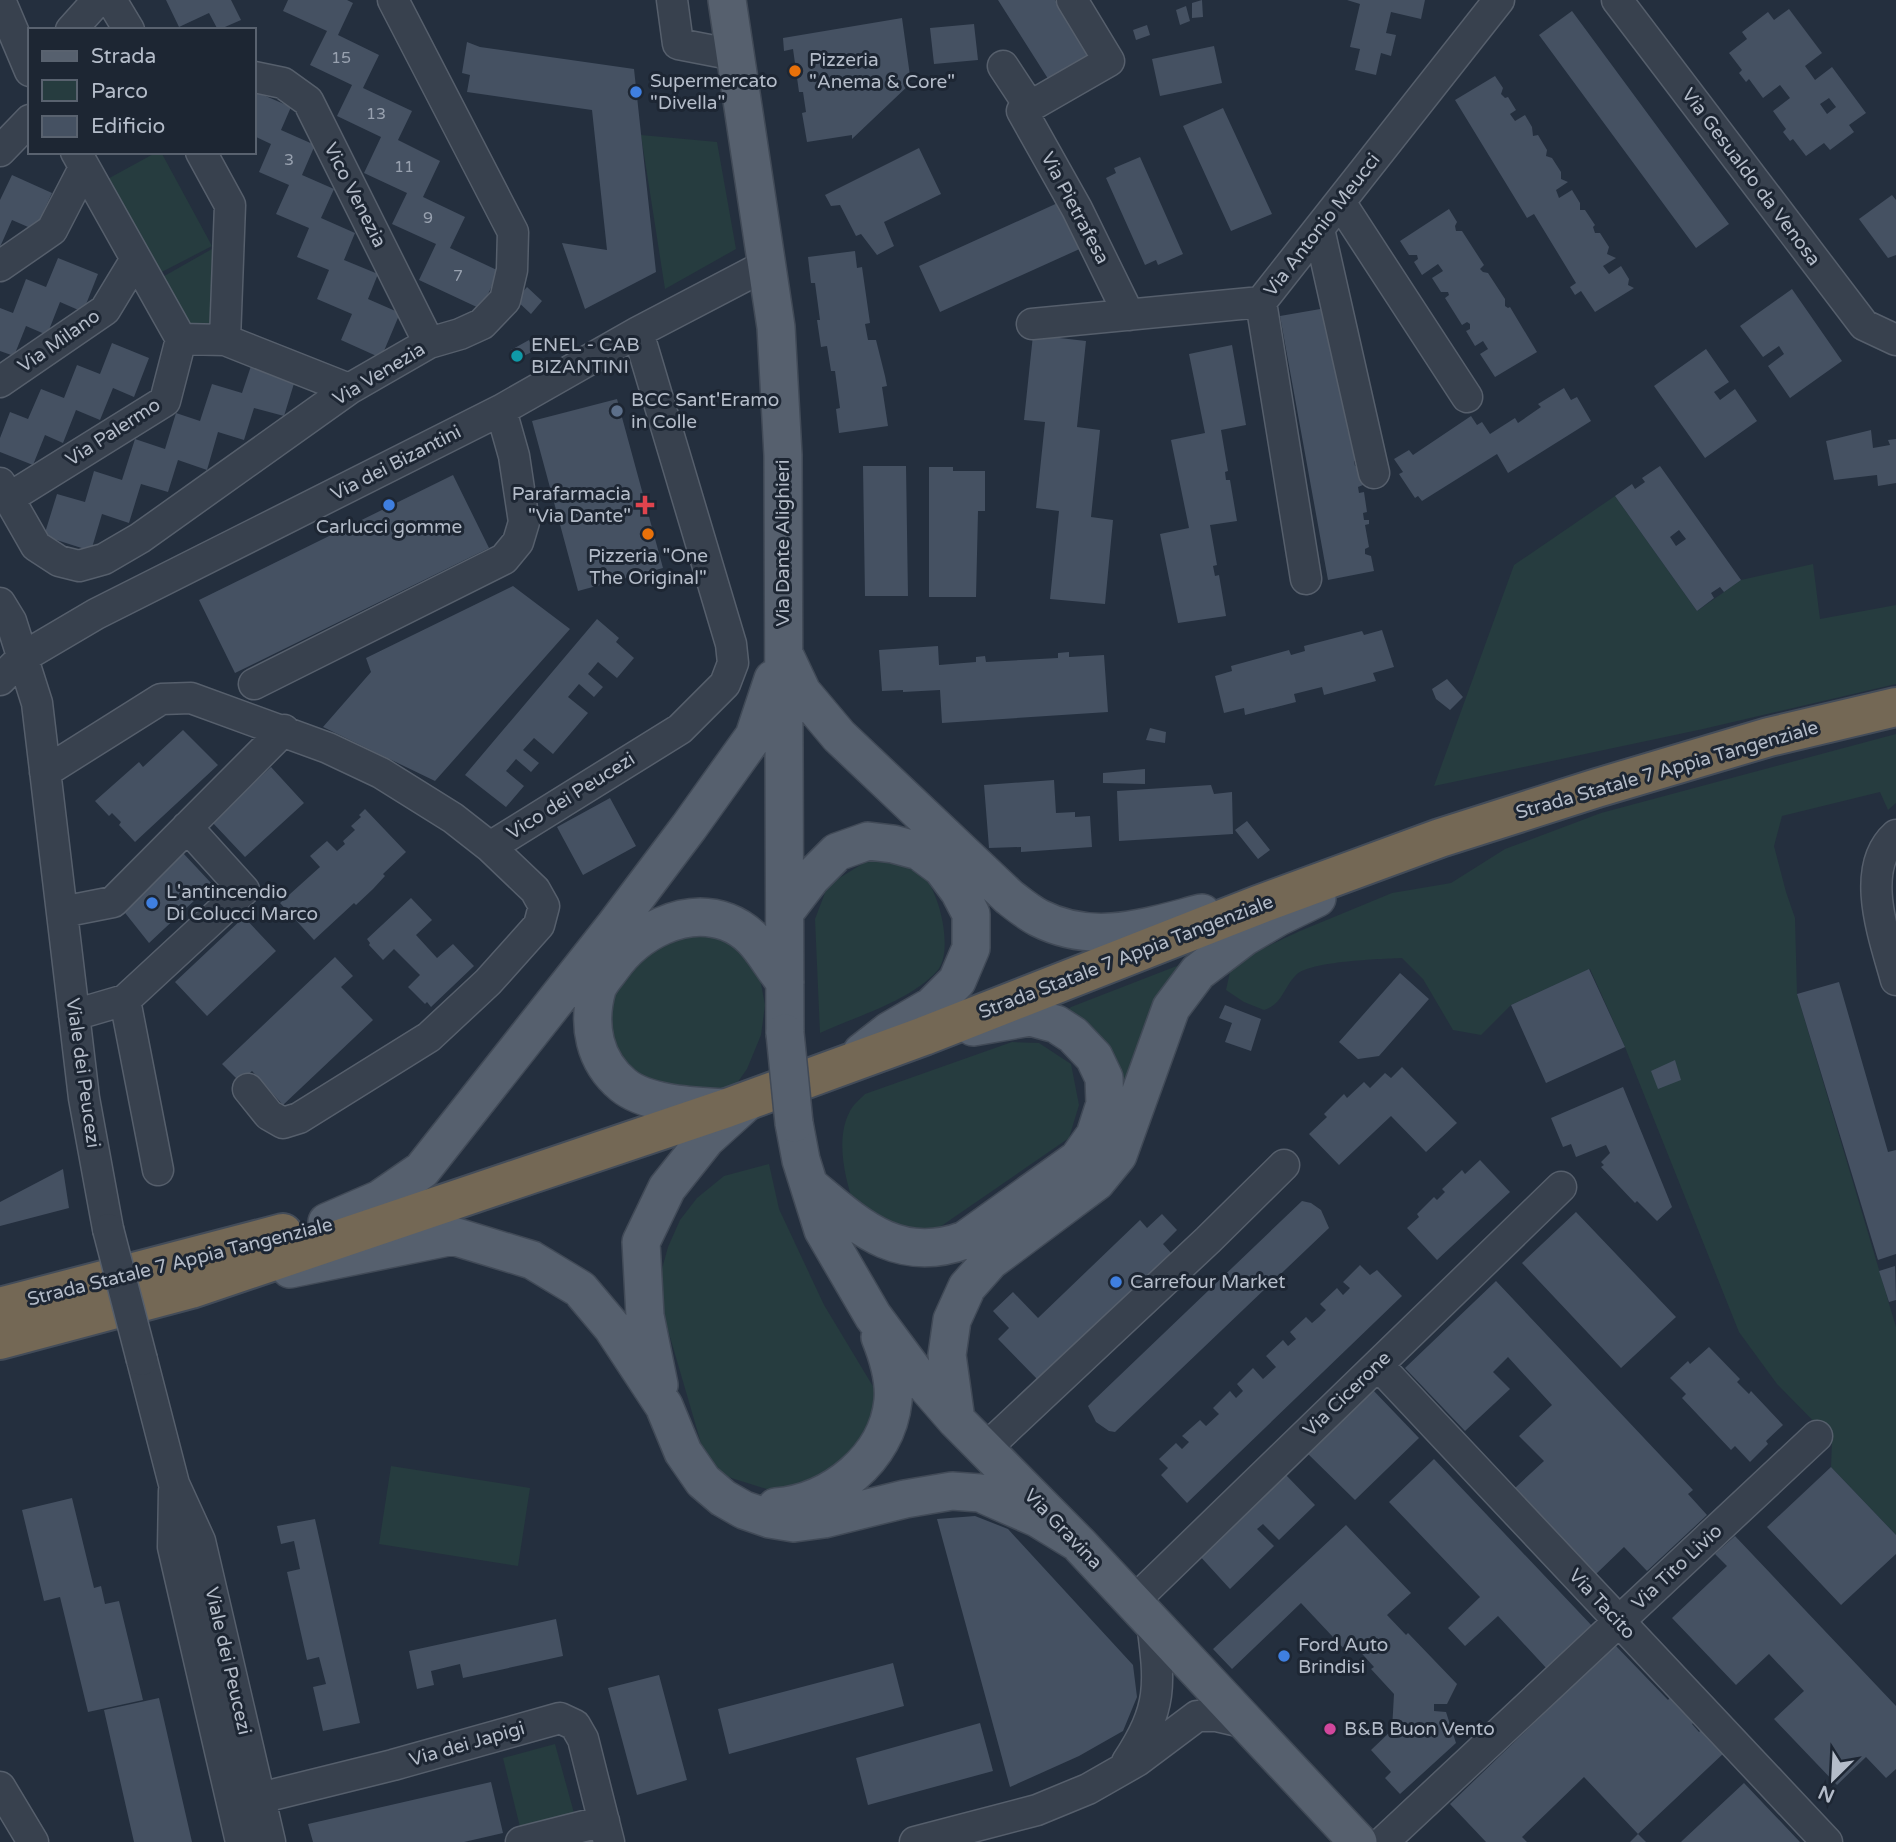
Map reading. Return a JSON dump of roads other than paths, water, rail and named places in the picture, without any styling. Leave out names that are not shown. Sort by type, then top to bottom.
[{"type":"highway","name":"Strada Statale 7 Appia Tangenziale","points":[[0,1340],[191,1289],[738,1104],[924,1036],[1440,838],[1769,737],[1896,707]]},
{"type":"highway","name":"Strada Statale 7 Appia Tangenziale","points":[[0,1307],[327,1222],[402,1216]]},
{"type":"main road","name":"Via Dante Alighieri","points":[[727,0],[776,327],[783,454],[785,1033],[794,1124]]},
{"type":"main road","points":[[783,651],[802,692],[839,736],[1009,897],[1039,918],[1071,930],[1114,934],[1328,879]]},
{"type":"main road","points":[[327,1222],[380,1199],[422,1170],[613,928],[754,736],[783,651]]},
{"type":"main road","points":[[956,1420],[947,1355],[952,1320],[967,1287],[990,1261],[1096,1182],[1118,1155],[1171,1008],[1198,972],[1244,937],[1278,917],[1440,838]]},
{"type":"main road","points":[[785,912],[811,878],[837,852],[868,841],[919,851],[942,869],[960,891],[971,915],[971,947],[957,981],[932,1006],[889,1031],[849,1062]]},
{"type":"main road","points":[[738,1104],[679,1105],[624,1087],[599,1058],[593,1015],[598,986],[624,950],[655,928],[694,917],[726,922],[753,937],[785,982]]},
{"type":"main road","points":[[810,1186],[861,1228],[902,1247],[950,1246],[965,1240],[1078,1159],[1095,1135],[1105,1104],[1104,1078],[1094,1057],[1073,1035],[1056,1024],[1030,1017],[924,1036]]},
{"type":"main road","points":[[738,1104],[667,1188],[641,1242],[645,1316],[664,1406],[683,1452],[703,1481],[723,1498],[744,1510],[769,1519],[794,1523],[952,1491],[980,1493],[1037,1518],[1078,1543]]},
{"type":"main road","name":"Via Gravina","points":[[794,1124],[801,1160],[823,1230],[873,1316],[916,1374],[956,1420],[1078,1543],[1358,1842]]},
{"type":"main road","points":[[191,1289],[453,1236],[532,1260],[580,1289],[612,1327],[664,1406]]},
{"type":"main road","points":[[744,1510],[790,1506],[826,1492],[851,1476],[872,1454],[886,1431],[893,1400],[890,1363],[873,1316]]},
{"type":"street","points":[[0,0],[21,65]]},
{"type":"street","points":[[73,28],[98,0]]},
{"type":"street","points":[[111,0],[128,28]]},
{"type":"street","name":"Via Venezia","points":[[5,491],[36,545],[59,561],[79,566],[104,559],[140,538],[349,389],[429,343],[482,324],[505,300],[512,271],[513,232],[393,0]]},
{"type":"street","points":[[672,0],[678,44],[736,55]]},
{"type":"street","points":[[1030,107],[1109,61],[1072,0]]},
{"type":"street","name":"Via Antonio Meucci","points":[[1032,324],[1261,302],[1499,0]]},
{"type":"street","name":"Via Gesualdo da Venosa","points":[[1617,0],[1864,325],[1896,340]]},
{"type":"street","name":"Via Pietrafesa","points":[[1003,66],[1030,107],[1022,111],[1077,209],[1129,315]]},
{"type":"street","name":"Vico Venezia","points":[[256,77],[284,83],[308,101],[429,343]]},
{"type":"street","points":[[0,151],[28,122]]},
{"type":"street","points":[[202,154],[230,205],[225,340]]},
{"type":"street","points":[[80,160],[181,339],[225,340],[349,389]]},
{"type":"street","points":[[0,266],[52,230],[80,160]]},
{"type":"street","points":[[1340,202],[1467,397]]},
{"type":"street","points":[[1319,229],[1374,473]]},
{"type":"street","name":"Via Milano","points":[[0,382],[105,310],[136,259]]},
{"type":"street","name":"Via dei Bizantini","points":[[0,680],[23,657],[96,614],[501,410],[638,332],[766,265]]},
{"type":"street","points":[[1261,302],[1306,579]]},
{"type":"street","name":"Vico dei Peucezi","points":[[44,772],[161,699],[191,698],[284,730],[381,773],[453,818],[490,847],[680,729],[725,684],[733,663],[731,644],[638,332]]},
{"type":"street","name":"Via Palermo","points":[[5,491],[165,401],[181,339]]},
{"type":"street","points":[[254,684],[504,559],[518,542],[524,522],[514,456],[501,410]]},
{"type":"street","name":"Viale dei Peucezi","points":[[0,603],[10,621],[37,703],[85,1098],[108,1229],[174,1484],[200,1541],[255,1824]]},
{"type":"street","points":[[62,912],[113,902],[284,730]]},
{"type":"street","points":[[74,1015],[125,1000],[244,890],[187,827]]},
{"type":"street","points":[[1896,835],[1887,843],[1878,867],[1876,898],[1896,980]]},
{"type":"street","points":[[248,1090],[269,1115],[283,1123],[299,1118],[429,1037],[488,982],[539,925],[544,906],[535,890],[490,847]]},
{"type":"street","points":[[125,1000],[158,1170]]},
{"type":"street","points":[[985,1449],[1284,1165]]},
{"type":"street","name":"Via Cicerone","points":[[1143,1612],[1377,1365],[1562,1186]]},
{"type":"street","name":"Via Tacito","points":[[1377,1365],[1827,1842]]},
{"type":"street","name":"Via Tito Livio","points":[[1383,1842],[1817,1436]]},
{"type":"street","points":[[1123,1768],[1142,1740],[1155,1707],[1159,1676],[1143,1612]]},
{"type":"street","points":[[915,1842],[1037,1810],[1088,1788],[1137,1761],[1196,1716],[1216,1716],[1247,1723]]},
{"type":"street","name":"Via dei Japigi","points":[[255,1824],[393,1765],[561,1718],[575,1725],[583,1739],[606,1832],[521,1842]]},
{"type":"street","points":[[0,1787],[33,1842]]},
{"type":"place","name":"Pizzeria \"Anema & Core\"","points":[[795,71]]},
{"type":"place","name":"Supermercato \"Divella\"","points":[[636,92]]},
{"type":"place","name":"ENEL - CAB BIZANTINI","points":[[517,356]]},
{"type":"place","name":"BCC Sant'Eramo in Colle","points":[[617,411]]},
{"type":"place","name":"Carlucci gomme","points":[[389,505]]},
{"type":"place","name":"Parafarmacia \"Via Dante\"","points":[[645,505]]},
{"type":"place","name":"Pizzeria \"One The Original\"","points":[[648,534]]},
{"type":"place","name":"L'antincendio Di Colucci Marco","points":[[152,903]]},
{"type":"place","name":"Carrefour Market","points":[[1116,1282]]},
{"type":"place","name":"Ford Auto Brindisi","points":[[1284,1656]]},
{"type":"place","name":"B&B Buon Vento","points":[[1330,1729]]}]
